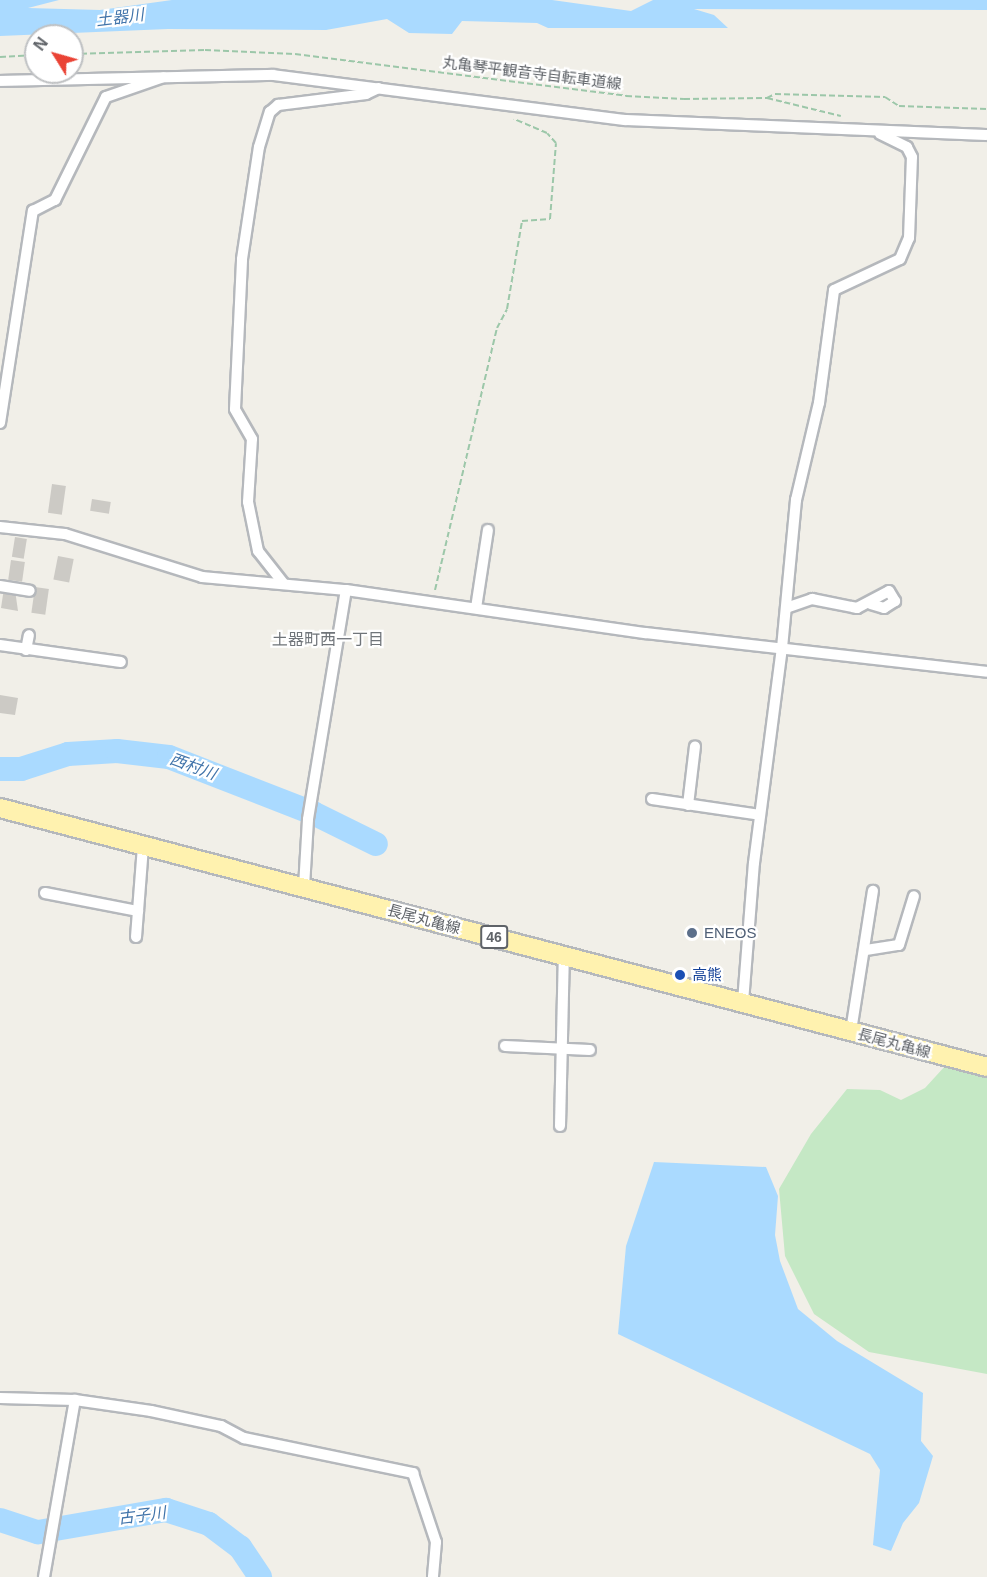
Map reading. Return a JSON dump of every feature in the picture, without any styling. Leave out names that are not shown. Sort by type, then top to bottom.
[{"type":"main road","name":"長尾丸亀線","points":[[0,808],[987,1067]]},
{"type":"street","points":[[0,81],[273,75],[499,106],[625,120],[987,135]]},
{"type":"street","points":[[0,423],[33,211],[55,200],[106,97],[165,76]]},
{"type":"street","points":[[284,584],[258,551],[248,502],[252,439],[235,410],[242,259],[259,147],[270,112],[278,105],[366,94],[381,88]]},
{"type":"street","points":[[743,1002],[760,815],[782,648],[796,500],[819,403],[834,290],[900,259],[909,238],[912,157],[907,147],[875,132]]},
{"type":"street","points":[[0,527],[65,534],[202,577],[346,590],[782,648],[987,672]]},
{"type":"street","points":[[476,608],[488,530]]},
{"type":"street","points":[[0,586],[30,591]]},
{"type":"street","points":[[304,887],[308,819],[346,590]]},
{"type":"street","points":[[786,608],[812,599],[857,608],[870,604]]},
{"type":"street","points":[[26,650],[29,635]]},
{"type":"street","points":[[0,645],[26,650],[90,649],[121,662]]},
{"type":"street","points":[[688,805],[695,746]]},
{"type":"street","points":[[652,799],[760,815]]},
{"type":"street","points":[[136,938],[143,845]]},
{"type":"street","points":[[850,1031],[866,950],[873,891]]},
{"type":"street","points":[[45,893],[138,911]]},
{"type":"street","points":[[866,950],[899,945],[914,896]]},
{"type":"street","points":[[560,1126],[564,1049],[564,956]]},
{"type":"street","points":[[505,1046],[590,1050]]},
{"type":"street","points":[[0,1398],[75,1400],[196,1420],[221,1426],[244,1438],[413,1473],[436,1542],[433,1577]]},
{"type":"street","points":[[44,1577],[53,1515],[75,1400]]},
{"type":"path","name":"丸亀琴平観音寺自転車道線","points":[[84,54],[205,50],[295,54],[573,91],[684,99],[767,98],[775,94],[885,96],[899,106],[987,109]]},
{"type":"path","points":[[0,57],[24,56]]},
{"type":"path","points":[[767,98],[852,118]]},
{"type":"path","points":[[432,602],[497,328],[507,309],[522,221],[550,219],[556,144],[547,133],[498,111],[499,106]]},
{"type":"green space","points":[[946,1065],[987,1077],[987,1374],[869,1352],[814,1314],[785,1256],[779,1189],[811,1134],[847,1089],[880,1090],[901,1100],[925,1088]]},
{"type":"water","name":"土器川","points":[[0,0],[59,0],[28,8],[100,10],[172,0],[552,0],[631,11],[653,0],[987,0],[987,10],[694,9],[714,15],[728,28],[548,28],[537,23],[462,21],[452,34],[409,33],[387,19],[326,30],[168,29],[84,32],[84,24],[24,24],[24,35],[0,36]]},
{"type":"water","points":[[654,1162],[766,1167],[778,1196],[775,1235],[780,1261],[798,1309],[837,1341],[923,1393],[921,1441],[933,1456],[919,1503],[903,1523],[891,1551],[873,1545],[880,1470],[870,1454],[618,1334],[626,1246]]},
{"type":"building","points":[[52,484],[66,486],[62,515],[48,513]]},
{"type":"building","points":[[92,499],[111,502],[109,514],[90,511]]},
{"type":"building","points":[[15,537],[27,539],[24,559],[12,557]]},
{"type":"building","points":[[58,556],[74,559],[69,583],[53,580]]},
{"type":"building","points":[[11,560],[25,562],[22,582],[8,580]]},
{"type":"building","points":[[35,587],[49,589],[45,615],[31,613]]},
{"type":"building","points":[[4,588],[15,590],[18,611],[1,608]]},
{"type":"building","points":[[0,695],[18,698],[15,715],[0,713]]},
{"type":"waterway","name":"西村川","points":[[0,769],[21,769],[68,754],[117,751],[169,757],[313,813],[376,844]]},
{"type":"waterway","name":"古子川","points":[[0,1520],[38,1532],[166,1510],[209,1524],[240,1547],[260,1577]]},
{"type":"place","name":"ENEOS","points":[[692,933]]},
{"type":"place","name":"高熊","points":[[680,975]]},
{"type":"district","name":"土器町西一丁目","points":[[328,640]]}]
